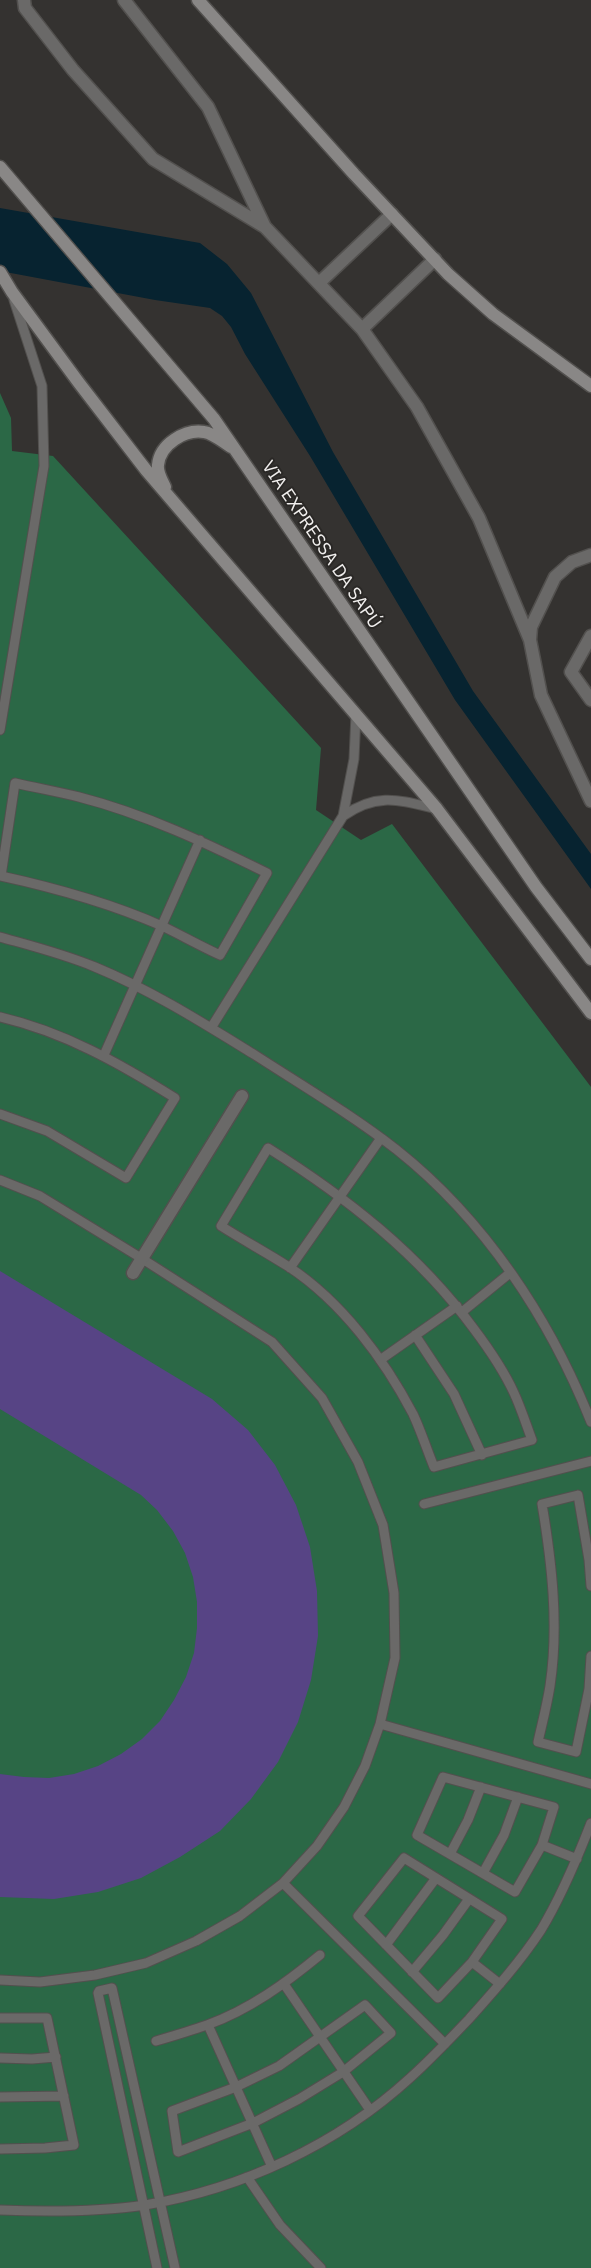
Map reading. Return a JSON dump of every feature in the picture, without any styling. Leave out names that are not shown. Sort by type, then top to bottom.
[{"type":"main road","points":[[198,0],[435,259],[493,314],[591,386]]},
{"type":"main road","name":"VIA EXPRESSA DA SAPÚ","points":[[0,168],[191,390],[235,449],[420,721],[536,887],[591,959]]},
{"type":"main road","points":[[0,272],[12,292],[79,383],[174,504],[437,810],[591,1013]]},
{"type":"main road","points":[[174,504],[160,477],[158,466],[160,456],[180,435],[192,432],[206,432],[235,449]]},
{"type":"street","points":[[24,0],[25,8],[73,70],[153,158],[265,227],[362,329],[417,407],[479,518],[530,640],[541,695],[591,801]]},
{"type":"street","points":[[124,0],[208,107],[265,227]]},
{"type":"street","points":[[318,283],[392,214]]},
{"type":"street","points":[[362,329],[435,259]]},
{"type":"street","points":[[530,640],[531,627],[555,577],[572,562],[591,555]]},
{"type":"street","points":[[591,636],[571,672],[591,700]]},
{"type":"street","points":[[133,1273],[242,1096]]},
{"type":"lane","points":[[0,730],[44,466],[42,386],[12,292]]},
{"type":"lane","points":[[211,1028],[343,816],[354,758],[356,714]]},
{"type":"lane","points":[[16,783],[80,797],[146,819],[200,840],[267,873],[220,955],[162,926],[56,889],[1,876],[16,783]]},
{"type":"lane","points":[[343,816],[356,807],[372,801],[386,799],[437,810]]},
{"type":"lane","points":[[104,1055],[200,840]]},
{"type":"lane","points":[[0,937],[53,951],[95,967],[134,986],[211,1028],[339,1108],[398,1151],[454,1202],[510,1273],[543,1321],[578,1389],[591,1422]]},
{"type":"lane","points":[[0,1016],[67,1038],[104,1055],[175,1098],[126,1178],[47,1131],[0,1114]]},
{"type":"lane","points":[[290,1268],[381,1138]]},
{"type":"lane","points":[[268,1148],[314,1177],[340,1197],[391,1238],[459,1309],[490,1349],[514,1392],[532,1440],[434,1467],[413,1416],[380,1360],[350,1322],[323,1295],[290,1268],[221,1226],[268,1148]]},
{"type":"lane","points":[[0,1180],[40,1196],[272,1342],[322,1398],[358,1462],[384,1525],[394,1593],[395,1658],[380,1724],[365,1766],[344,1807],[317,1846],[283,1883],[240,1916],[196,1941],[146,1963],[95,1975],[40,1982],[0,1980]]},
{"type":"lane","points":[[380,1360],[415,1335],[459,1309],[510,1273]]},
{"type":"lane","points":[[415,1335],[454,1394],[482,1455]]},
{"type":"lane","points":[[424,1504],[591,1461]]},
{"type":"lane","points":[[591,1586],[591,1574],[578,1495],[542,1504],[551,1562],[554,1626],[550,1685],[538,1742],[576,1752],[590,1690],[591,1656]]},
{"type":"lane","points":[[380,1724],[591,1784]]},
{"type":"lane","points":[[443,1778],[518,1797],[554,1807],[542,1845],[515,1892],[417,1835],[443,1778]]},
{"type":"lane","points":[[450,1854],[468,1820],[481,1788]]},
{"type":"lane","points":[[484,1874],[504,1835],[518,1797]]},
{"type":"lane","points":[[0,2210],[44,2212],[96,2210],[144,2205],[205,2191],[272,2167],[324,2140],[370,2110],[409,2080],[500,1984],[541,1930],[577,1859],[591,1823]]},
{"type":"lane","points":[[542,1845],[577,1859]]},
{"type":"lane","points":[[404,1858],[469,1899],[502,1919],[472,1962],[438,1998],[358,1916],[404,1858]]},
{"type":"lane","points":[[386,1945],[436,1878]]},
{"type":"lane","points":[[283,1883],[445,2044]]},
{"type":"lane","points":[[412,1972],[443,1935],[469,1899]]},
{"type":"lane","points":[[156,2041],[208,2025],[243,2009],[284,1984],[320,1955]]},
{"type":"lane","points":[[472,1962],[500,1984]]},
{"type":"lane","points":[[284,1984],[370,2110]]},
{"type":"lane","points":[[158,2268],[98,1993],[99,1991],[112,1988],[175,2268]]},
{"type":"lane","points":[[365,2005],[391,2033],[343,2072],[252,2123],[178,2152],[172,2111],[236,2087],[279,2066],[320,2039],[365,2005]]},
{"type":"lane","points":[[0,2018],[47,2018],[74,2145],[0,2149]]},
{"type":"lane","points":[[208,2025],[272,2167]]},
{"type":"lane","points":[[0,2058],[32,2060],[56,2057]]},
{"type":"lane","points":[[0,2097],[64,2096]]},
{"type":"lane","points":[[247,2177],[280,2225],[321,2268]]},
{"type":"green space","points":[[0,393],[11,418],[12,451],[53,456],[321,748],[316,810],[361,840],[392,824],[591,1087],[591,2268],[0,2268]]},
{"type":"water","points":[[0,208],[200,243],[227,264],[251,293],[333,452],[473,691],[591,854],[591,889],[455,700],[310,456],[245,354],[231,327],[222,316],[210,308],[155,300],[0,271]]},
{"type":"building","points":[[0,1271],[212,1399],[248,1430],[275,1465],[296,1505],[310,1547],[317,1591],[318,1636],[311,1680],[298,1722],[278,1762],[251,1799],[220,1831],[180,1857],[141,1878],[98,1892],[54,1899],[0,1897],[0,1774],[49,1778],[74,1774],[98,1766],[121,1754],[142,1739],[160,1721],[186,1677],[194,1653],[197,1628],[197,1602],[193,1577],[185,1553],[173,1531],[157,1510],[141,1495],[0,1409]]}]
